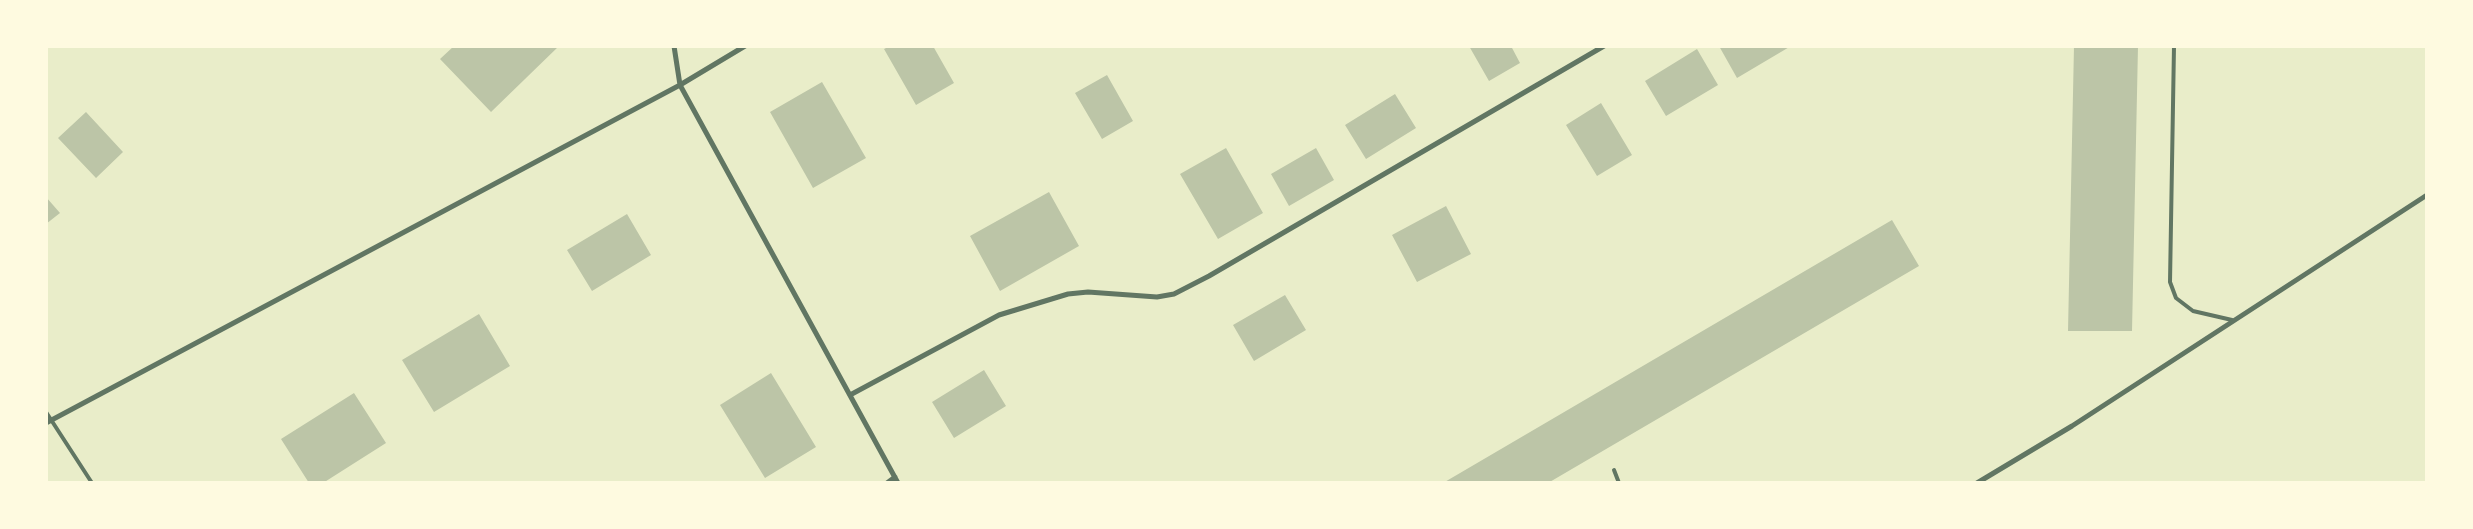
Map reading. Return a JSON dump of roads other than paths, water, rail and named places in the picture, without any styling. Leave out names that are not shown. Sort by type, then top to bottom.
[{"type":"street","points":[[674,46],[680,85],[898,483]]},
{"type":"street","points":[[48,421],[680,85],[745,46]]},
{"type":"street","points":[[850,395],[999,315],[1068,294],[1088,292],[1157,297],[1174,294],[1209,276],[1604,46]]},
{"type":"street","points":[[1976,483],[2072,426],[2232,320],[2427,195]]},
{"type":"street","points":[[887,483],[895,477]]},
{"type":"lane","points":[[2174,46],[2170,282],[2176,298],[2194,311],[2232,320]]},
{"type":"lane","points":[[46,412],[48,421],[92,483]]},
{"type":"lane","points":[[1614,470],[1619,483]]}]
